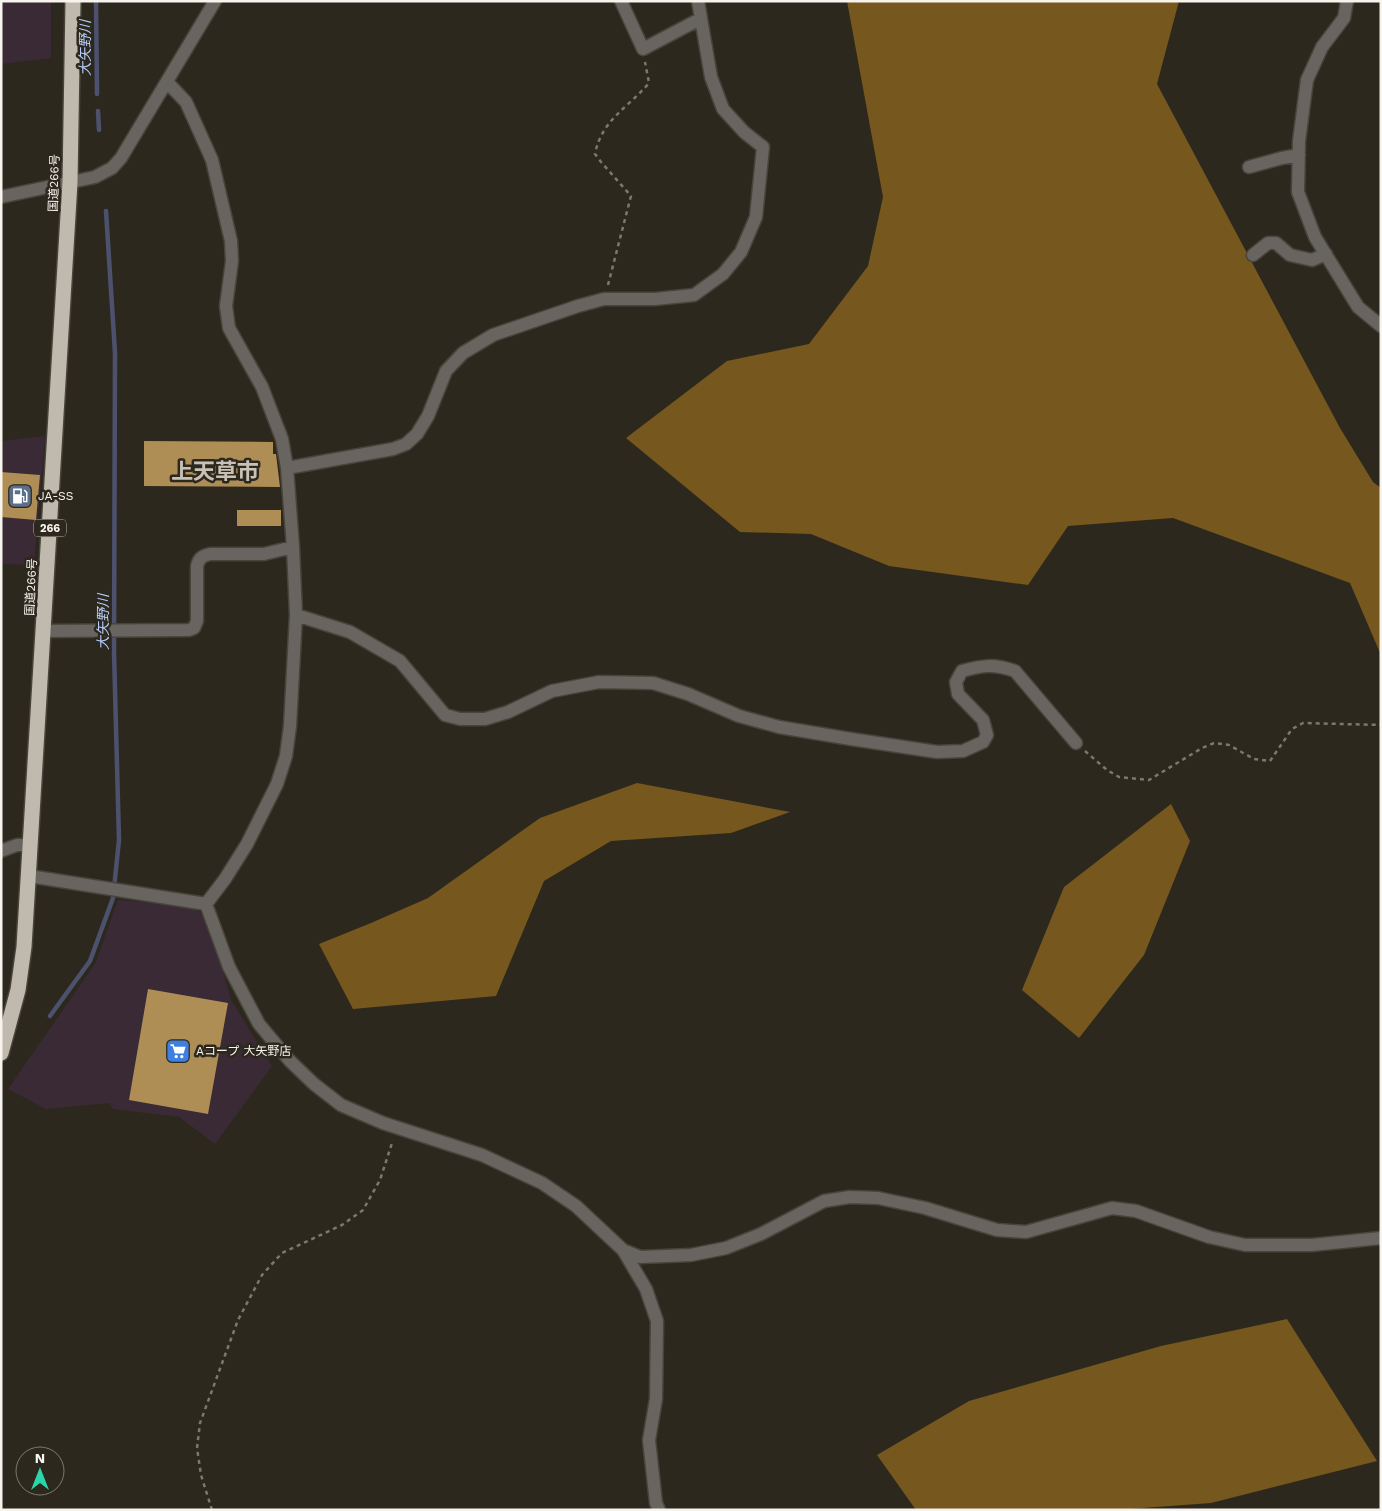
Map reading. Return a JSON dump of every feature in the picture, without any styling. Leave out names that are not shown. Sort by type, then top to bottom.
[{"type":"highway","name":"国道266号","points":[[1,1053],[18,990],[24,947],[70,182],[73,1]]},
{"type":"street","points":[[1,197],[95,177],[112,168],[122,158],[215,1]]},
{"type":"street","points":[[621,1],[643,49],[700,19]]},
{"type":"street","points":[[287,468],[393,449],[406,444],[417,434],[428,416],[446,371],[463,352],[493,335],[604,299],[656,300],[694,295],[723,274],[741,252],[756,217],[763,147],[744,132],[723,109],[711,77],[698,1]]},
{"type":"street","points":[[1348,1],[1344,18],[1322,47],[1307,80],[1299,141],[1298,192],[1315,237],[1358,307],[1381,326]]},
{"type":"street","points":[[167,82],[186,102],[212,160],[231,241],[232,262],[226,306],[229,328],[262,387],[282,439],[287,468],[293,547],[296,615],[290,726],[286,756],[277,784],[247,844],[225,879],[206,904]]},
{"type":"street","points":[[1249,167],[1298,155]]},
{"type":"street","points":[[1253,255],[1268,243],[1276,243],[1290,255],[1312,260],[1326,254]]},
{"type":"street","points":[[43,631],[189,630],[194,628],[197,621],[197,566],[202,556],[210,554],[264,554],[293,547]]},
{"type":"street","points":[[296,615],[350,632],[400,661],[445,715],[460,719],[485,719],[508,712],[552,691],[599,682],[653,683],[688,694],[739,716],[779,726],[937,752],[963,751],[983,742],[987,735],[983,720],[958,694],[956,682],[962,671],[980,666],[1015,671],[1076,743]]},
{"type":"street","points":[[1,851],[17,845],[30,845]]},
{"type":"street","points":[[28,876],[206,904]]},
{"type":"street","points":[[206,904],[229,967],[259,1024],[290,1061],[314,1084],[341,1105],[383,1124],[482,1155],[542,1183],[576,1206],[623,1250],[646,1289],[657,1321],[656,1399],[649,1440],[656,1502],[659,1510]]},
{"type":"street","points":[[623,1250],[640,1257],[691,1255],[726,1248],[761,1234],[824,1201],[850,1197],[878,1198],[925,1208],[997,1230],[1026,1232],[1112,1208],[1136,1211],[1209,1237],[1245,1245],[1312,1245],[1381,1238]]},
{"type":"path","points":[[604,299],[631,196],[600,162],[596,154],[598,141],[612,118],[649,83],[643,49]]},
{"type":"path","points":[[1076,743],[1119,778],[1149,780],[1202,748],[1214,743],[1230,745],[1254,759],[1270,762],[1292,729],[1303,724],[1381,725]]},
{"type":"path","points":[[212,1510],[201,1475],[197,1448],[200,1423],[238,1320],[262,1275],[282,1253],[342,1225],[363,1210],[380,1180],[397,1128]]},
{"type":"shaded area","points":[[1,1],[51,1],[51,58],[1,64]]},
{"type":"shaded area","points":[[847,1],[1179,1],[1157,84],[1340,428],[1373,482],[1381,488],[1381,655],[1350,583],[1173,518],[1068,526],[1028,585],[889,566],[811,534],[740,532],[626,438],[727,361],[809,344],[868,266],[883,197]]},
{"type":"shaded area","points":[[45,436],[34,565],[1,564],[1,441]]},
{"type":"shaded area","points":[[637,783],[790,812],[731,833],[611,841],[544,881],[496,996],[353,1009],[319,944],[428,898],[540,818]]},
{"type":"shaded area","points":[[1171,804],[1190,841],[1144,955],[1079,1038],[1022,990],[1064,887]]},
{"type":"shaded area","points":[[118,900],[183,905],[193,907],[202,914],[209,922],[231,1000],[272,1066],[215,1144],[179,1117],[113,1109],[109,1103],[46,1109],[8,1089],[95,964]]},
{"type":"shaded area","points":[[1287,1319],[1377,1461],[1211,1503],[1116,1510],[916,1510],[877,1455],[969,1401],[1161,1346]]},
{"type":"building","points":[[144,441],[273,442],[273,454],[276,454],[280,487],[144,486]]},
{"type":"building","name":"JA-SS","points":[[1,472],[40,475],[36,520],[1,517]]},
{"type":"building","points":[[237,510],[281,510],[281,526],[237,526]]},
{"type":"building","name":"Aコープ 大矢野店","points":[[148,989],[228,1003],[208,1114],[129,1100]]},
{"type":"waterway","name":"大矢野川","points":[[96,1],[97,94]]},
{"type":"waterway","name":"大矢野川","points":[[98,111],[99,130]]},
{"type":"waterway","name":"大矢野川","points":[[50,1016],[90,961],[113,898],[119,840],[114,652],[115,353],[106,211]]},
{"type":"place","name":"JA-SS","points":[[20,496]]},
{"type":"place","name":"Aコープ 大矢野店","points":[[178,1051]]},
{"type":"district","name":"上天草市","points":[[215,471]]}]
